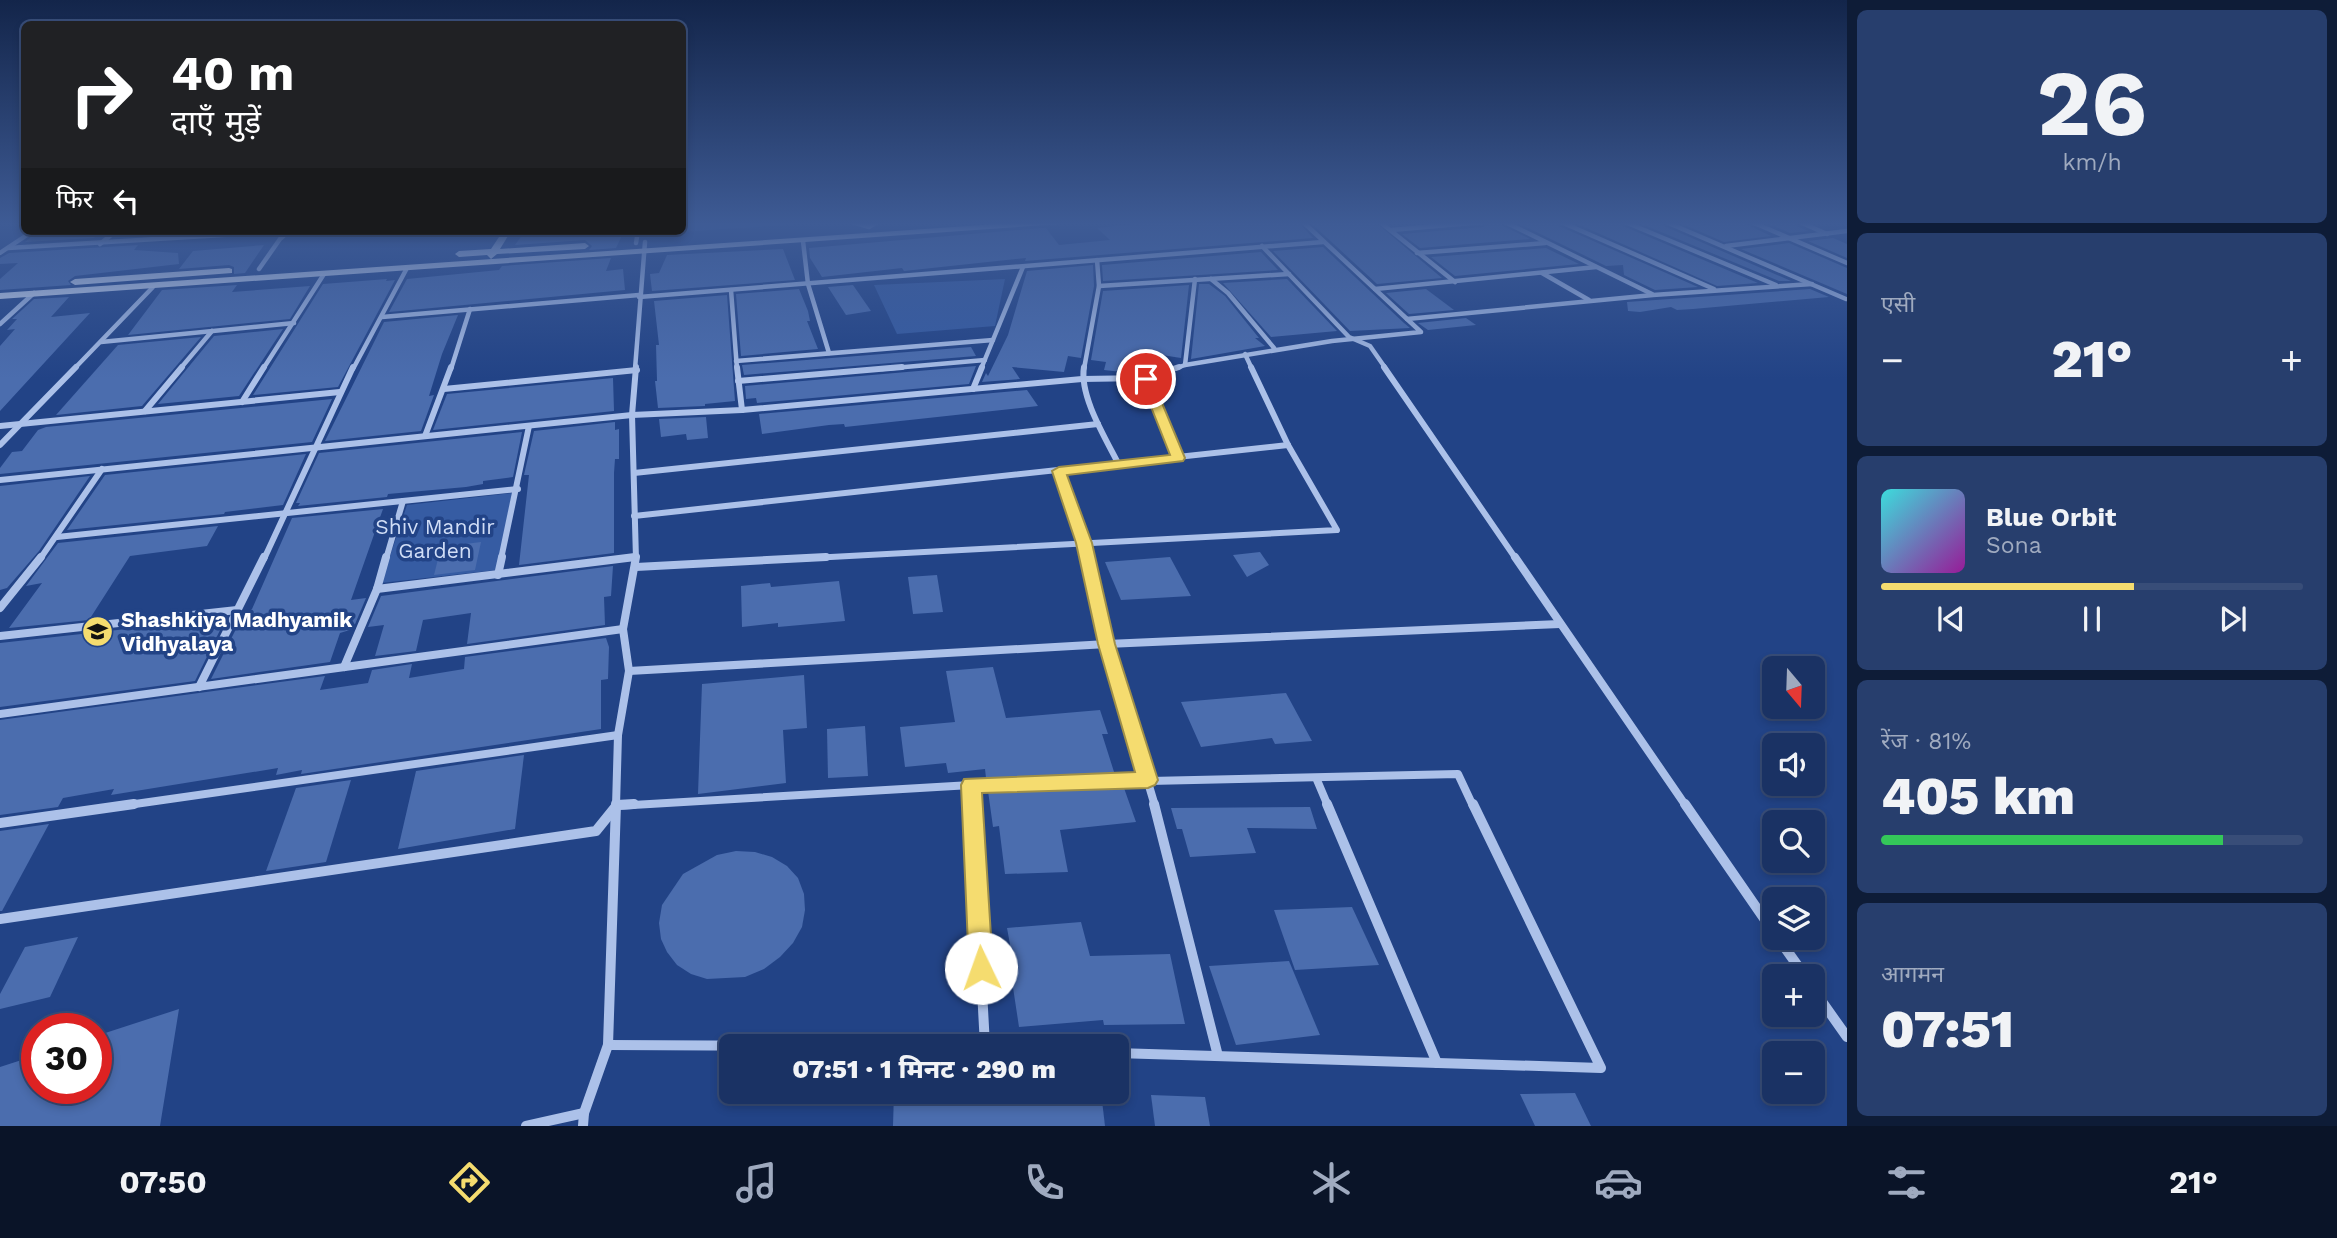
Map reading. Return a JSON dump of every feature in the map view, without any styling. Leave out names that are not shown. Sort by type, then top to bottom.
[{"type":"street","points":[[0,288],[183,275]]},
{"type":"street","points":[[0,296],[317,275]]},
{"type":"street","points":[[242,402],[324,275]]},
{"type":"street","points":[[199,687],[287,512],[341,392],[404,275]]},
{"type":"street","points":[[526,1126],[584,1120],[608,1045],[618,735],[629,671],[623,629],[636,567],[632,415],[640,275]]},
{"type":"street","points":[[807,275],[829,353]]},
{"type":"street","points":[[382,317],[928,275]]},
{"type":"street","points":[[973,389],[1020,275]]},
{"type":"street","points":[[1098,275],[1098,286],[1082,379],[1098,424],[1119,465]]},
{"type":"street","points":[[1098,286],[1278,275]]},
{"type":"street","points":[[1290,275],[1349,337],[1370,346],[1762,916]]},
{"type":"street","points":[[0,480],[632,415],[742,410],[1082,379],[1146,379],[1185,365],[1274,348],[1349,337],[1421,332],[1359,275]]},
{"type":"street","points":[[1445,275],[1456,283]]},
{"type":"street","points":[[1375,289],[1529,275]]},
{"type":"street","points":[[1545,275],[1589,301]]},
{"type":"street","points":[[1611,275],[1653,295]]},
{"type":"street","points":[[1680,275],[1717,291]]},
{"type":"street","points":[[1751,275],[1779,286]]},
{"type":"street","points":[[1790,275],[1846,299]]},
{"type":"street","points":[[1211,278],[1228,293],[1274,348]]},
{"type":"street","points":[[1185,365],[1195,279]]},
{"type":"street","points":[[1407,320],[1653,295],[1812,284]]},
{"type":"street","points":[[0,444],[153,287]]},
{"type":"street","points":[[731,290],[742,410]]},
{"type":"street","points":[[0,324],[34,293]]},
{"type":"street","points":[[425,436],[444,389],[470,309]]},
{"type":"street","points":[[101,342],[294,323]]},
{"type":"street","points":[[145,411],[212,331]]},
{"type":"street","points":[[736,361],[993,340]]},
{"type":"street","points":[[636,567],[1337,530],[1288,445],[1245,354]]},
{"type":"street","points":[[738,381],[985,360]]},
{"type":"street","points":[[444,389],[636,370]]},
{"type":"street","points":[[1146,379],[1178,458]]},
{"type":"street","points":[[0,426],[341,392]]},
{"type":"street","points":[[634,473],[1098,424]]},
{"type":"street","points":[[498,575],[529,426]]},
{"type":"street","points":[[634,516],[1288,445]]},
{"type":"street","points":[[0,608],[57,537],[102,469]]},
{"type":"street","points":[[1059,471],[1084,543],[1107,644],[1148,780],[1217,1056]]},
{"type":"street","points":[[57,537],[518,489]]},
{"type":"street","points":[[344,667],[377,589],[403,501]]},
{"type":"street","points":[[377,589],[635,557]]},
{"type":"street","points":[[0,636],[237,610]]},
{"type":"street","points":[[629,671],[1107,644],[1560,624]]},
{"type":"street","points":[[0,714],[623,629]]},
{"type":"street","points":[[0,823],[618,735]]},
{"type":"street","points":[[0,919],[596,831],[617,805],[971,785],[1148,780],[1317,780],[1458,774],[1601,1068],[1129,1053]]},
{"type":"street","points":[[1317,780],[1437,1063]]},
{"type":"street","points":[[971,785],[984,1034]]},
{"type":"street","points":[[1825,1006],[1847,1038]]},
{"type":"street","points":[[608,1045],[719,1046]]},
{"type":"green space","points":[[1005,279],[995,326],[897,334],[874,285]]},
{"type":"green space","name":"Shiv Mandir Garden","points":[[512,493],[497,570],[381,583],[407,505]]},
{"type":"building","points":[[5,275],[88,275],[75,276],[68,281],[71,285],[0,290],[0,279]]},
{"type":"building","points":[[453,275],[624,275],[625,290],[389,312],[407,279]]},
{"type":"building","points":[[650,275],[793,275],[795,280],[652,291]]},
{"type":"building","points":[[1026,275],[1093,275],[1094,286],[1081,358],[1068,356],[1064,372],[1012,367],[1020,379],[982,382],[986,373],[988,376],[1008,335]]},
{"type":"building","points":[[1103,275],[1206,275],[1103,281]]},
{"type":"building","points":[[1296,275],[1353,275],[1410,328],[1350,331]]},
{"type":"building","points":[[1367,275],[1438,275],[1442,278],[1377,284]]},
{"type":"building","points":[[1624,275],[1670,275],[1698,287],[1655,290]]},
{"type":"building","points":[[1691,275],[1738,275],[1758,283],[1717,286]]},
{"type":"building","points":[[1763,275],[1776,275],[1791,281],[1779,281]]},
{"type":"building","points":[[1801,275],[1847,275],[1847,294]]},
{"type":"building","points":[[387,279],[386,281],[395,280],[338,387],[253,395],[323,284]]},
{"type":"building","points":[[1287,279],[1337,331],[1271,337],[1223,283]]},
{"type":"building","points":[[1199,284],[1209,284],[1225,296],[1259,338],[1255,338],[1265,346],[1191,359]]},
{"type":"building","points":[[237,285],[232,292],[310,286],[290,319],[128,335],[162,290]]},
{"type":"building","points":[[853,285],[871,311],[846,315],[828,287]]},
{"type":"building","points":[[1189,285],[1181,358],[1136,351],[1131,373],[1104,370],[1106,362],[1091,360],[1103,291]]},
{"type":"building","points":[[799,289],[818,349],[741,356],[736,294]]},
{"type":"building","points":[[1426,289],[1454,310],[1409,314],[1386,293]]},
{"type":"building","points":[[1810,289],[1829,297],[1693,309],[1677,310],[1671,307],[1640,312],[1628,311],[1627,302]]},
{"type":"building","points":[[727,295],[735,401],[705,406],[658,408],[655,381],[656,345],[659,345],[654,301]]},
{"type":"building","points":[[69,297],[51,317],[90,313],[0,411],[0,346],[15,329],[7,330],[17,319],[12,319],[34,299]]},
{"type":"building","points":[[458,315],[442,354],[429,396],[434,395],[421,431],[325,441],[384,322]]},
{"type":"building","points":[[1466,318],[1476,325],[1428,330],[1418,323]]},
{"type":"building","points":[[283,329],[239,396],[158,404],[214,336]]},
{"type":"building","points":[[201,337],[142,406],[56,415],[118,345]]},
{"type":"building","points":[[971,347],[976,356],[744,375],[742,365]]},
{"type":"building","points":[[976,366],[969,384],[757,403],[756,398],[746,399],[745,386]]},
{"type":"building","points":[[613,378],[614,411],[433,430],[447,394]]},
{"type":"building","points":[[1027,390],[1038,406],[845,427],[844,424],[829,425],[762,434],[759,414]]},
{"type":"building","points":[[332,399],[312,442],[0,474],[0,468],[12,452],[22,451],[38,430],[46,427]]},
{"type":"building","points":[[706,417],[708,438],[687,440],[686,434],[661,437],[659,419]]},
{"type":"building","points":[[615,422],[615,430],[619,429],[619,459],[615,459],[614,473],[614,553],[519,565],[529,475],[524,475],[534,431]]},
{"type":"building","points":[[522,432],[513,477],[483,481],[483,484],[466,487],[388,494],[387,497],[298,506],[300,503],[296,503],[319,453]]},
{"type":"building","points":[[306,454],[283,505],[224,514],[67,530],[105,475]]},
{"type":"building","points":[[90,476],[39,551],[7,588],[0,590],[0,486]]},
{"type":"building","points":[[383,509],[351,600],[366,598],[353,629],[340,633],[330,662],[211,679],[243,615],[252,609],[292,518]]},
{"type":"building","points":[[218,526],[207,546],[130,556],[89,620],[9,628],[42,583],[26,586],[58,543]]},
{"type":"building","points":[[481,542],[475,570],[434,575],[441,547]]},
{"type":"building","points":[[1260,552],[1269,565],[1247,577],[1233,555]]},
{"type":"building","points":[[1170,557],[1191,596],[1121,600],[1105,562]]},
{"type":"building","points":[[613,566],[611,596],[604,597],[605,625],[467,644],[471,613],[423,620],[416,651],[375,656],[384,625],[368,627],[381,596]]},
{"type":"building","points":[[937,575],[943,612],[913,614],[908,577]]},
{"type":"building","points":[[839,581],[845,621],[742,627],[741,586],[770,583],[771,587]]},
{"type":"building","points":[[226,618],[195,681],[0,707],[0,643]]},
{"type":"building","points":[[606,638],[609,647],[608,679],[601,680],[601,729],[301,774],[302,770],[276,775],[278,768],[111,795],[114,789],[63,798],[58,807],[0,815],[0,720],[325,676],[320,690],[368,683],[372,670],[412,664],[409,678],[464,669],[465,657]]},
{"type":"building","points":[[993,667],[1006,718],[1100,710],[1108,734],[1102,734],[1115,775],[986,778],[985,769],[948,773],[946,763],[905,767],[900,727],[955,722],[946,671]]},
{"type":"building","points":[[804,675],[807,728],[783,730],[786,783],[698,794],[702,684]]},
{"type":"building","points":[[1286,693],[1312,741],[1275,744],[1272,738],[1201,747],[1181,702]]},
{"type":"building","points":[[865,726],[868,776],[828,778],[827,729]]},
{"type":"building","points":[[524,755],[515,829],[398,849],[416,771]]},
{"type":"building","points":[[351,780],[326,862],[266,871],[296,788]]},
{"type":"building","points":[[1124,788],[1136,822],[1060,830],[1068,872],[1005,874],[999,826],[993,827],[988,791]]},
{"type":"building","points":[[1310,807],[1317,829],[1247,828],[1256,853],[1190,857],[1182,829],[1177,829],[1171,808]]},
{"type":"building","points":[[49,824],[2,911],[0,911],[0,831]]},
{"type":"building","points":[[736,851],[755,852],[772,857],[787,866],[798,878],[804,894],[802,927],[793,943],[764,969],[745,977],[707,979],[691,974],[677,965],[667,952],[661,939],[659,923],[662,905],[683,874],[717,855]]},
{"type":"building","points":[[1352,907],[1379,965],[1295,970],[1274,910]]},
{"type":"building","points":[[1081,922],[1090,956],[1170,954],[1185,1024],[1104,1025],[1103,1020],[1019,1027],[1007,928]]},
{"type":"building","points":[[78,937],[50,997],[0,1009],[0,994],[25,947]]},
{"type":"building","points":[[1289,961],[1320,1035],[1236,1045],[1209,966]]},
{"type":"building","points":[[179,1009],[160,1126],[0,1126],[0,1067],[21,1060],[21,1104],[112,1104],[112,1031]]},
{"type":"building","points":[[1575,1093],[1591,1126],[1535,1126],[1520,1094]]},
{"type":"building","points":[[1151,1095],[1205,1097],[1210,1126],[1155,1126]]},
{"type":"building","points":[[894,1104],[1102,1104],[1105,1126],[893,1126]]},
{"type":"place","name":"Shashkiya Madhyamik Vidhyalaya","points":[[98,632]]},
{"type":"route","points":[[981,968],[971,785],[1148,780],[1107,644],[1084,543],[1059,471],[1178,458],[1146,379]]}]
